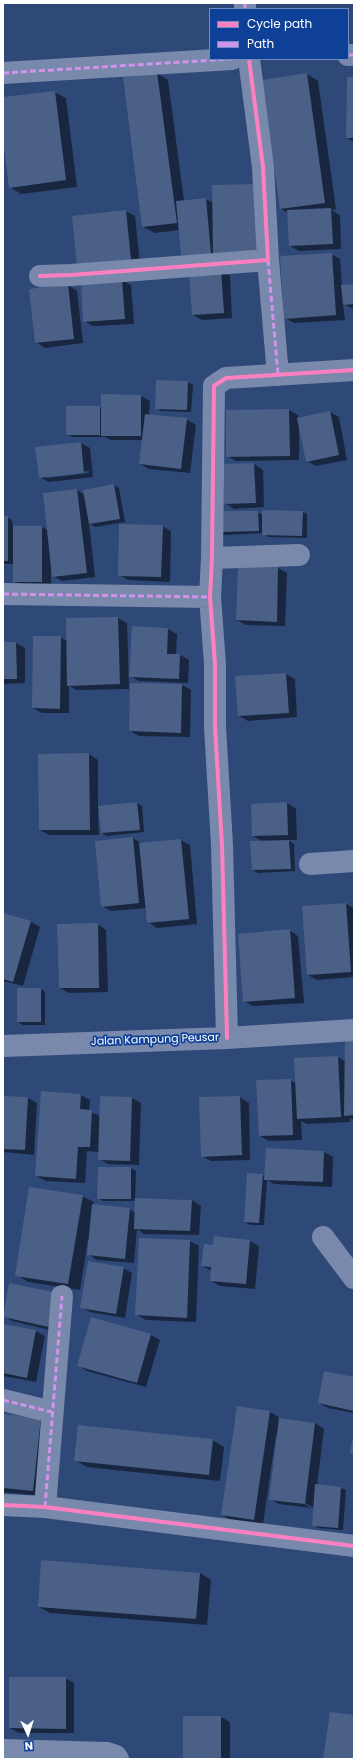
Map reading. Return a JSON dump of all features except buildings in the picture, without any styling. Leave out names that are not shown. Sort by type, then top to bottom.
[{"type":"street","points":[[3,74],[217,60]]},
{"type":"street","points":[[249,60],[263,167],[268,260],[278,375]]},
{"type":"street","points":[[40,276],[268,260]]},
{"type":"street","points":[[227,1038],[222,845],[215,727],[215,664],[210,597],[212,558],[214,386],[226,378],[354,370]]},
{"type":"street","points":[[212,558],[299,555]]},
{"type":"street","points":[[3,594],[210,597]]},
{"type":"street","points":[[310,864],[354,861]]},
{"type":"street","name":"Jalan Kampung Peusar","points":[[3,1046],[227,1038],[354,1030]]},
{"type":"street","points":[[323,1237],[354,1278]]},
{"type":"street","points":[[45,1507],[62,1296]]},
{"type":"street","points":[[3,1400],[52,1412]]},
{"type":"street","points":[[3,1506],[45,1507],[354,1546]]},
{"type":"street","points":[[3,1750],[107,1753],[116,1756],[118,1759]]},
{"type":"marked path","points":[[245,3],[245,8]]},
{"type":"marked path","points":[[349,55],[354,55]]},
{"type":"marked path","points":[[3,73],[216,60]]},
{"type":"marked path","points":[[268,260],[278,375]]},
{"type":"marked path","points":[[3,594],[210,597]]},
{"type":"marked path","points":[[45,1507],[62,1296]]},
{"type":"marked path","points":[[3,1400],[52,1412]]},
{"type":"cycle path","points":[[40,276],[268,260],[263,167],[249,60]]},
{"type":"cycle path","points":[[227,1038],[222,845],[215,727],[215,664],[210,597],[212,558],[214,386],[226,378],[354,370]]},
{"type":"cycle path","points":[[3,1505],[45,1507],[354,1546]]}]
